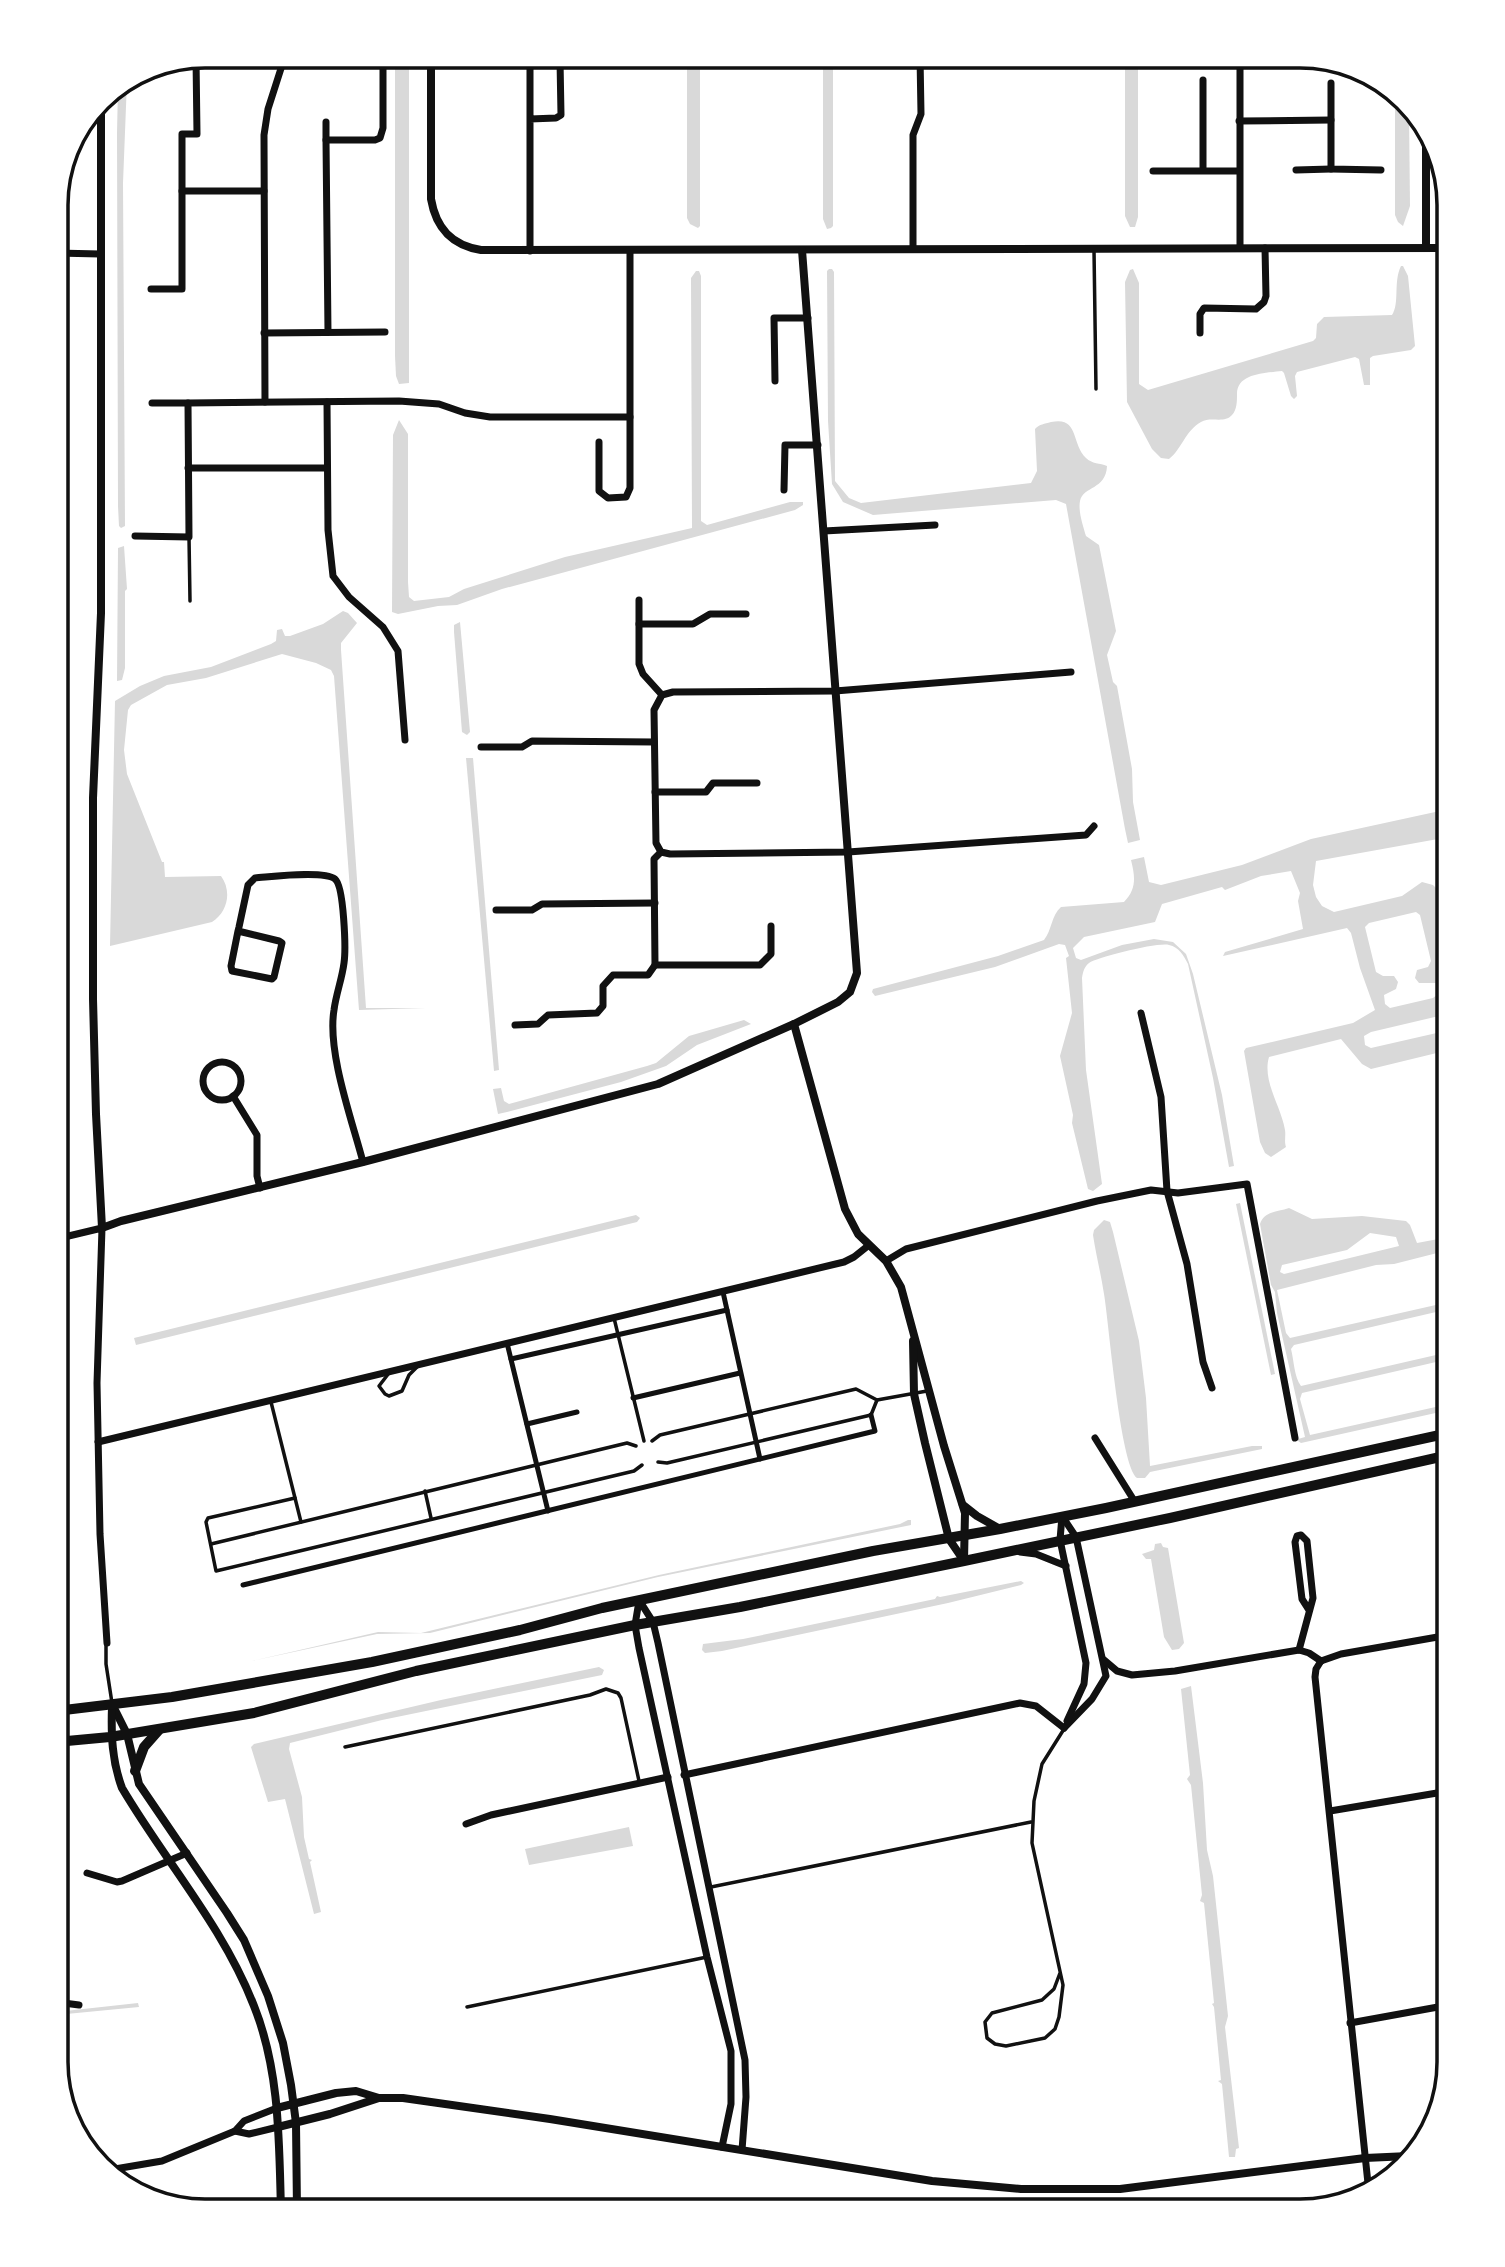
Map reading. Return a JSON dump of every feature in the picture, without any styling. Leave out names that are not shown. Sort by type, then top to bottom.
[{"type":"main road","points":[[68,1709],[185,1695],[372,1662],[520,1630],[639,1600],[873,1551],[1000,1530],[1437,1436]]},
{"type":"main road","points":[[68,1741],[110,1737],[254,1713],[416,1671],[964,1561],[1437,1458]]},
{"type":"main road","points":[[135,1771],[144,1747],[160,1729]]},
{"type":"street","points":[[151,289],[181,289],[182,134],[197,134],[196,69]]},
{"type":"street","points":[[265,402],[265,120],[281,69]]},
{"type":"street","points":[[327,140],[380,138],[383,128],[383,69]]},
{"type":"street","points":[[431,69],[431,198],[434,215],[449,238],[458,244],[481,250],[1437,247]]},
{"type":"street","points":[[530,69],[530,251]]},
{"type":"street","points":[[530,119],[556,118],[561,115],[560,69]]},
{"type":"street","points":[[913,249],[913,135],[921,114],[920,69]]},
{"type":"street","points":[[1240,69],[1240,248]]},
{"type":"street","points":[[1203,80],[1203,170]]},
{"type":"street","points":[[1331,83],[1331,170]]},
{"type":"street","points":[[101,117],[101,613],[93,798],[93,999],[102,1228],[98,1442],[107,1643]]},
{"type":"street","points":[[1239,121],[1331,120]]},
{"type":"street","points":[[326,122],[328,332]]},
{"type":"street","points":[[1426,153],[1426,247]]},
{"type":"street","points":[[1153,171],[1240,170]]},
{"type":"street","points":[[1296,170],[1381,170]]},
{"type":"street","points":[[182,191],[264,191]]},
{"type":"street","points":[[1200,333],[1200,314],[1204,309],[1256,309],[1264,302],[1265,248]]},
{"type":"street","points":[[599,442],[599,491],[608,498],[626,497],[630,488],[630,250]]},
{"type":"street","points":[[68,1236],[363,1163],[657,1084],[794,1024],[845,997],[857,973],[802,250]]},
{"type":"street","points":[[69,253],[100,254]]},
{"type":"street","points":[[775,381],[774,318],[808,318]]},
{"type":"street","points":[[264,333],[385,332]]},
{"type":"street","points":[[152,403],[399,401],[439,404],[465,413],[489,417],[631,417]]},
{"type":"street","points":[[327,402],[327,527],[333,576],[349,597],[383,627],[398,650],[405,740]]},
{"type":"street","points":[[135,537],[189,537],[188,403]]},
{"type":"street","points":[[784,490],[785,446],[818,445]]},
{"type":"street","points":[[188,468],[327,468]]},
{"type":"street","points":[[824,531],[935,525]]},
{"type":"street","points":[[639,600],[641,670],[663,695]]},
{"type":"street","points":[[639,624],[693,624],[710,614],[746,614]]},
{"type":"street","points":[[1070,672],[835,691],[673,692],[663,695],[654,710],[656,843],[661,852],[670,854],[848,852],[1086,835],[1094,826]]},
{"type":"street","points":[[481,747],[522,747],[532,741],[654,742]]},
{"type":"street","points":[[655,792],[706,792],[713,783],[757,783]]},
{"type":"street","points":[[515,1025],[538,1024],[548,1016],[597,1013],[603,1006],[603,986],[613,975],[648,975],[655,965],[654,859],[661,852]]},
{"type":"street","points":[[238,931],[282,943],[272,979],[232,971],[238,931],[248,885],[255,878],[320,875],[337,880],[341,892],[344,961],[333,1014],[335,1055],[363,1163]]},
{"type":"street","points":[[496,910],[533,910],[542,904],[655,903]]},
{"type":"street","points":[[655,965],[760,965],[771,954],[771,926]]},
{"type":"street","points":[[1141,1013],[1161,1097],[1167,1191],[1186,1264],[1203,1362],[1213,1388]]},
{"type":"street","points":[[794,1024],[845,1209],[858,1234],[886,1261],[901,1287],[963,1505],[966,1535],[964,1561]]},
{"type":"street","points":[[224,1062],[236,1068],[240,1086],[233,1096],[228,1099],[216,1098],[206,1091],[204,1076],[212,1065],[224,1062]]},
{"type":"street","points":[[233,1096],[257,1135],[257,1175],[260,1188]]},
{"type":"street","points":[[886,1261],[906,1249],[1151,1190],[1178,1193],[1247,1184],[1294,1438]]},
{"type":"street","points":[[98,1442],[844,1262],[869,1245]]},
{"type":"street","points":[[723,1292],[760,1459]]},
{"type":"street","points":[[511,1359],[727,1310]]},
{"type":"street","points":[[913,1331],[914,1394],[949,1539],[964,1561]]},
{"type":"street","points":[[507,1343],[548,1511]]},
{"type":"street","points":[[633,1398],[740,1373]]},
{"type":"street","points":[[527,1424],[577,1412]]},
{"type":"street","points":[[243,1585],[875,1431],[871,1415]]},
{"type":"street","points":[[1095,1438],[1135,1502]]},
{"type":"street","points":[[963,1505],[1000,1530]]},
{"type":"street","points":[[1062,1516],[1076,1537],[1106,1676],[1101,1687],[1064,1728]]},
{"type":"street","points":[[1062,1516],[1060,1540],[1086,1663],[1084,1684],[1064,1728]]},
{"type":"street","points":[[1299,1650],[1313,1598],[1307,1541],[1301,1535],[1297,1536],[1295,1542],[1302,1599],[1309,1610]]},
{"type":"street","points":[[1010,1551],[1036,1554],[1066,1566]]},
{"type":"street","points":[[639,1600],[653,1622],[745,2060],[746,2098],[742,2150]]},
{"type":"street","points":[[639,1600],[635,1625],[707,1957],[731,2051],[732,2104],[722,2147]]},
{"type":"street","points":[[1368,2180],[1316,1669],[1321,1661],[1341,1654],[1437,1637]]},
{"type":"street","points":[[1104,1660],[1110,1667],[1125,1674],[1175,1671],[1299,1650],[1321,1661]]},
{"type":"street","points":[[684,1775],[1020,1703],[1036,1706],[1064,1728]]},
{"type":"street","points":[[112,1704],[127,1734],[135,1771],[147,1798],[244,1940],[268,1996],[283,2043],[294,2104],[297,2198]]},
{"type":"street","points":[[112,1704],[110,1737],[122,1788],[217,1932],[254,2005],[265,2038],[277,2108],[281,2198]]},
{"type":"street","points":[[466,1824],[491,1815],[668,1777]]},
{"type":"street","points":[[1330,1811],[1437,1793]]},
{"type":"street","points":[[87,1873],[117,1882],[187,1853]]},
{"type":"street","points":[[68,2004],[79,2005]]},
{"type":"street","points":[[1350,2023],[1437,2007]]},
{"type":"street","points":[[120,2168],[162,2161],[234,2131],[244,2121],[277,2108],[336,2093],[356,2091],[379,2098]]},
{"type":"street","points":[[234,2131],[249,2134],[379,2098],[403,2098],[932,2181],[1066,2190],[1120,2189],[1365,2158],[1399,2156]]},
{"type":"lane","points":[[1094,248],[1096,389]]},
{"type":"lane","points":[[189,537],[190,601]]},
{"type":"lane","points":[[614,1318],[644,1441]]},
{"type":"lane","points":[[391,1371],[379,1386],[384,1394],[389,1396],[402,1391],[409,1375],[419,1364]]},
{"type":"lane","points":[[653,1441],[660,1435],[856,1389],[877,1400],[929,1391]]},
{"type":"lane","points":[[271,1400],[301,1522]]},
{"type":"lane","points":[[658,1462],[667,1463],[871,1415],[877,1400]]},
{"type":"lane","points":[[211,1544],[627,1443],[636,1446]]},
{"type":"lane","points":[[295,1497],[208,1518],[206,1522],[216,1571],[634,1471],[642,1465]]},
{"type":"lane","points":[[425,1491],[431,1518]]},
{"type":"lane","points":[[107,1643],[106,1664],[112,1704]]},
{"type":"lane","points":[[345,1747],[590,1695],[606,1689],[618,1693],[621,1698],[639,1783]]},
{"type":"lane","points":[[1060,1973],[1054,1989],[1042,2000],[992,2013],[985,2022],[987,2038],[995,2044],[1006,2046],[1045,2038],[1055,2029],[1059,2017],[1063,1985],[1032,1843],[1031,1822],[1042,1764],[1064,1728]]},
{"type":"lane","points":[[708,1888],[1031,1822]]},
{"type":"lane","points":[[467,2007],[707,1957]]},
{"type":"shaded area","points":[[395,69],[409,69],[409,383],[399,384],[395,356]]},
{"type":"shaded area","points":[[687,69],[700,69],[700,226],[698,228],[690,224],[687,218]]},
{"type":"shaded area","points":[[823,69],[833,69],[833,226],[827,229],[823,219]]},
{"type":"shaded area","points":[[1125,69],[1138,69],[1138,217],[1135,227],[1130,227],[1125,216]]},
{"type":"shaded area","points":[[127,93],[123,183],[125,526],[121,528],[118,506],[118,100]]},
{"type":"shaded area","points":[[1395,106],[1409,124],[1410,206],[1403,226],[1395,215]]},
{"type":"shaded area","points":[[1401,266],[1408,276],[1415,346],[1411,350],[1370,358],[1370,385],[1364,385],[1359,359],[1355,357],[1297,372],[1297,396],[1294,399],[1282,371],[1254,375],[1238,387],[1236,408],[1229,418],[1201,422],[1191,430],[1169,459],[1161,458],[1152,449],[1127,402],[1125,282],[1130,270],[1133,269],[1139,283],[1139,384],[1148,390],[1313,341],[1316,338],[1317,324],[1324,317],[1392,315],[1396,305],[1397,279]]},
{"type":"shaded area","points":[[829,269],[834,272],[835,481],[849,498],[861,503],[1031,483],[1037,471],[1035,429],[1051,422],[1066,423],[1086,458],[1107,466],[1106,474],[1099,484],[1082,496],[1080,509],[1086,536],[1099,545],[1116,631],[1107,655],[1113,682],[1117,686],[1132,769],[1133,802],[1140,840],[1128,843],[1066,504],[1056,500],[873,515],[843,502],[832,484],[828,421]]},
{"type":"shaded area","points":[[699,271],[701,276],[701,521],[707,525],[790,502],[803,502],[803,505],[795,510],[502,589],[457,605],[398,614],[392,612],[393,435],[399,420],[408,434],[408,582],[409,597],[414,601],[449,597],[464,589],[565,557],[692,528],[691,278]]},
{"type":"shaded area","points":[[124,546],[127,589],[125,668],[122,680],[117,681],[118,548]]},
{"type":"shaded area","points":[[343,611],[357,623],[341,643],[341,650],[366,1008],[426,1008],[359,1010],[334,676],[331,670],[316,663],[282,654],[206,678],[167,685],[131,705],[128,710],[124,750],[127,774],[164,862],[165,877],[221,876],[227,901],[222,913],[212,922],[110,946],[115,701],[164,676],[211,667],[271,644],[276,641],[277,630],[282,629],[285,636],[290,636],[323,624]]},
{"type":"shaded area","points":[[460,622],[470,732],[467,735],[462,732],[454,632],[454,625]]},
{"type":"shaded area","points":[[466,758],[473,758],[499,1070],[494,1071]]},
{"type":"shaded area","points":[[1437,812],[1437,839],[1316,861],[1313,885],[1322,906],[1334,912],[1402,896],[1422,882],[1437,889],[1437,988],[1436,983],[1419,983],[1415,978],[1417,970],[1428,967],[1431,961],[1420,915],[1416,912],[1369,923],[1365,927],[1376,972],[1383,976],[1394,976],[1398,982],[1396,989],[1384,995],[1385,1004],[1390,1008],[1437,995],[1437,1016],[1364,1036],[1365,1045],[1371,1048],[1437,1033],[1437,1053],[1371,1069],[1362,1064],[1341,1039],[1269,1057],[1268,1075],[1283,1121],[1286,1147],[1271,1157],[1265,1153],[1260,1142],[1244,1051],[1246,1048],[1353,1023],[1375,1010],[1351,933],[1347,928],[1223,956],[1225,952],[1303,929],[1298,901],[1300,893],[1291,871],[1261,876],[1225,890],[1222,887],[1162,904],[1155,922],[1084,937],[1073,948],[1076,958],[1081,960],[1122,945],[1154,939],[1173,942],[1186,954],[1222,1095],[1234,1166],[1229,1167],[1188,964],[1181,952],[1173,946],[1153,946],[1115,954],[1089,963],[1083,972],[1086,1070],[1102,1184],[1093,1191],[1088,1189],[1060,1056],[1072,1013],[1066,958],[1069,956],[1065,945],[1059,944],[995,967],[875,996],[872,992],[873,989],[998,956],[1044,940],[1061,907],[1124,902],[1134,882],[1131,860],[1144,857],[1149,882],[1161,885],[1242,865],[1311,839]]},
{"type":"shaded area","points":[[744,1020],[751,1024],[697,1045],[666,1066],[621,1082],[498,1114],[493,1089],[501,1088],[504,1101],[509,1104],[656,1063],[689,1036]]},
{"type":"shaded area","points":[[1240,1203],[1275,1374],[1271,1375],[1236,1204]]},
{"type":"shaded area","points":[[1289,1208],[1312,1219],[1362,1216],[1406,1221],[1417,1243],[1437,1239],[1437,1253],[1277,1290],[1286,1333],[1290,1338],[1437,1305],[1437,1312],[1294,1345],[1291,1349],[1301,1386],[1437,1355],[1437,1362],[1302,1393],[1300,1399],[1310,1435],[1437,1407],[1437,1413],[1301,1443],[1298,1441],[1305,1437],[1260,1224],[1268,1214]],"holes":[[[1370,1233],[1396,1237],[1399,1246],[1284,1274],[1280,1272],[1282,1265],[1347,1250]]]},
{"type":"shaded area","points":[[636,1215],[640,1218],[637,1222],[136,1345],[134,1338]]},
{"type":"shaded area","points":[[1104,1220],[1110,1222],[1113,1232],[1139,1341],[1150,1466],[1252,1446],[1262,1446],[1262,1449],[1150,1472],[1145,1478],[1137,1478],[1131,1468],[1120,1422],[1104,1294],[1093,1235],[1094,1230]]},
{"type":"shaded area","points":[[911,1520],[911,1525],[658,1577],[430,1633],[377,1634],[252,1661],[378,1632],[421,1633],[659,1575],[900,1524]]},
{"type":"shaded area","points":[[1161,1543],[1168,1548],[1184,1643],[1179,1649],[1172,1650],[1164,1637],[1151,1559],[1146,1559],[1142,1554],[1154,1550],[1155,1544]]},
{"type":"shaded area","points":[[1021,1581],[1024,1583],[1021,1585],[948,1603],[722,1651],[705,1653],[702,1650],[703,1644],[743,1639],[935,1599],[937,1596]]},
{"type":"shaded area","points":[[599,1667],[604,1670],[602,1675],[382,1720],[290,1743],[289,1749],[302,1797],[304,1837],[309,1859],[312,1860],[310,1862],[321,1912],[314,1914],[285,1799],[268,1802],[251,1747],[254,1744],[441,1700]]},
{"type":"shaded area","points":[[1191,1686],[1203,1783],[1207,1850],[1213,1876],[1228,2016],[1225,2027],[1239,2148],[1236,2149],[1235,2157],[1229,2157],[1222,2084],[1218,2081],[1221,2080],[1204,1903],[1200,1901],[1202,1895],[1191,1785],[1187,1779],[1190,1775],[1181,1689]]},
{"type":"shaded area","points":[[629,1827],[633,1846],[529,1865],[525,1849]]},
{"type":"shaded area","points":[[138,2003],[139,2007],[68,2014],[68,2011]]}]
